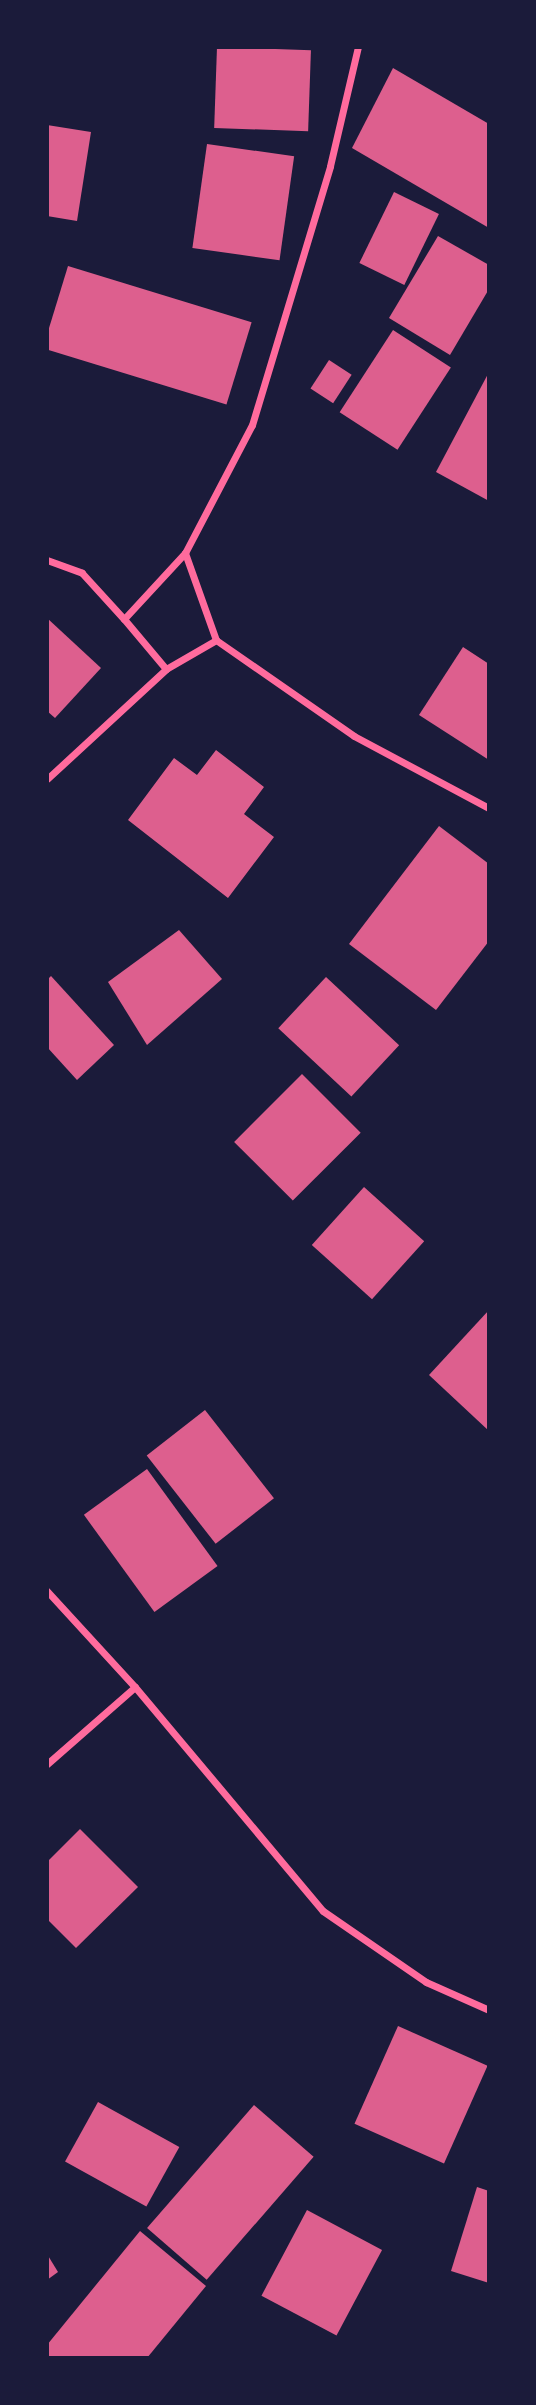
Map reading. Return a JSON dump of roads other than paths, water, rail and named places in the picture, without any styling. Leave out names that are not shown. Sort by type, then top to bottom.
[{"type":"street","points":[[124,618],[186,553],[253,425],[330,166],[358,47]]},
{"type":"street","points":[[186,553],[216,640],[354,736],[489,808]]},
{"type":"street","points":[[47,560],[82,573],[166,669]]},
{"type":"street","points":[[47,779],[166,669],[216,640]]},
{"type":"street","points":[[47,1591],[135,1687],[323,1911],[426,1982],[489,2010]]},
{"type":"street","points":[[47,1765],[135,1687]]}]
